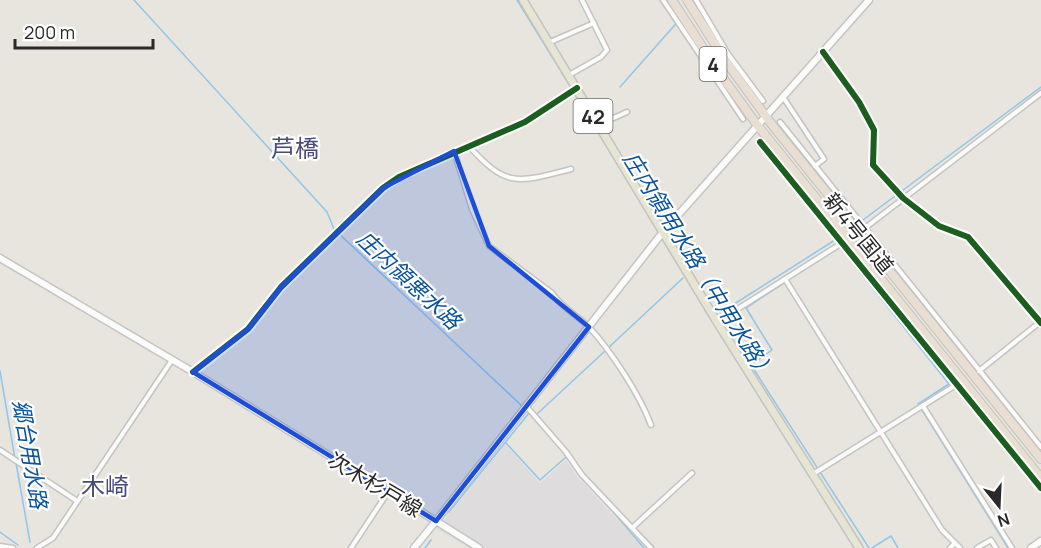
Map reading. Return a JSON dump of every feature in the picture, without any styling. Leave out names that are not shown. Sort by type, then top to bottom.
[{"type":"highway","name":"新4号国道","points":[[672,0],[716,73],[789,170],[1041,478]]},
{"type":"highway","name":"新4号国道","points":[[687,0],[766,117],[790,142],[971,367],[1041,459]]},
{"type":"main road","name":"42","points":[[523,0],[717,322],[860,548]]},
{"type":"main road","name":"次木杉戸線","points":[[0,258],[172,359],[436,520],[663,232],[869,0]]},
{"type":"main road","points":[[414,548],[436,520],[479,548]]},
{"type":"main road","points":[[1031,548],[1041,542]]},
{"type":"street","points":[[569,75],[607,50],[582,0]]},
{"type":"street","points":[[663,0],[716,73],[743,119]]},
{"type":"street","points":[[696,0],[729,61],[763,101]]},
{"type":"street","points":[[548,43],[594,23]]},
{"type":"street","points":[[823,52],[859,102],[874,130],[873,165],[903,198],[939,226],[968,237],[1041,322],[979,371]]},
{"type":"street","points":[[193,372],[248,329],[281,287],[383,188],[399,177],[454,151],[525,122],[577,88]]},
{"type":"street","points":[[865,228],[1041,93]]},
{"type":"street","points":[[783,97],[824,159],[814,166]]},
{"type":"street","points":[[598,125],[627,112]]},
{"type":"street","points":[[780,122],[790,142],[814,166],[865,228],[971,367],[979,371],[1041,447]]},
{"type":"street","points":[[760,142],[789,170],[842,243],[1041,488]]},
{"type":"street","points":[[468,145],[496,174],[516,179],[571,169]]},
{"type":"street","points":[[454,151],[472,209],[489,246],[552,293],[559,304],[589,327],[643,402],[651,425]]},
{"type":"street","points":[[717,322],[842,243]]},
{"type":"street","points":[[785,279],[942,530],[960,548]]},
{"type":"street","points":[[37,548],[53,538],[172,359]]},
{"type":"street","points":[[813,474],[956,385]]},
{"type":"street","points":[[923,406],[1012,548]]},
{"type":"street","points":[[526,407],[566,452],[582,475],[651,548]]},
{"type":"street","points":[[0,450],[77,501]]},
{"type":"street","points":[[632,528],[692,473]]},
{"type":"street","points":[[351,548],[388,491]]},
{"type":"street","points":[[977,548],[991,540],[996,548]]},
{"type":"street","points":[[950,548],[955,543]]},
{"type":"street","points":[[0,546],[13,548]]},
{"type":"highlighted area","points":[[454,151],[489,246],[589,327],[436,521],[193,372],[248,329],[281,287],[383,188]]},
{"type":"shaded area","points":[[505,444],[540,483],[566,460],[578,478],[644,548],[469,548],[437,529]]},
{"type":"waterway","name":"庄内領悪水路","points":[[134,0],[327,212],[334,229],[522,406]]},
{"type":"waterway","name":"庄内領用水路（中用水路）","points":[[517,0],[572,89]]},
{"type":"waterway","points":[[620,87],[681,18]]},
{"type":"waterway","points":[[863,220],[1041,87]]},
{"type":"waterway","name":"庄内領用水路（中用水路）","points":[[574,93],[592,122]]},
{"type":"waterway","name":"庄内領用水路（中用水路）","points":[[601,136],[659,232]]},
{"type":"waterway","name":"庄内領用水路（中用水路）","points":[[661,237],[696,294]]},
{"type":"waterway","points":[[720,313],[835,240]]},
{"type":"waterway","points":[[841,248],[949,384],[918,404]]},
{"type":"waterway","points":[[607,349],[683,278]]},
{"type":"waterway","points":[[784,283],[746,308],[772,350],[751,365],[869,548]]},
{"type":"waterway","name":"庄内領用水路（中用水路）","points":[[722,336],[855,548]]},
{"type":"waterway","points":[[537,414],[605,351]]},
{"type":"waterway","name":"郷台用水路","points":[[0,371],[15,459]]},
{"type":"waterway","points":[[449,512],[529,413],[525,409]]},
{"type":"waterway","points":[[922,410],[1008,548]]},
{"type":"waterway","points":[[506,443],[540,480],[566,457],[644,548]]},
{"type":"waterway","name":"郷台用水路","points":[[16,463],[30,542]]},
{"type":"waterway","points":[[0,532],[18,545]]},
{"type":"waterway","points":[[872,548],[891,536],[898,548]]},
{"type":"waterway","points":[[425,548],[431,540]]},
{"type":"cycle path","points":[[823,52],[859,102],[874,130],[873,165],[903,198],[939,226],[968,237],[1041,323]]},
{"type":"cycle path","points":[[193,372],[248,329],[281,287],[383,188],[399,177],[525,122],[577,88]]},
{"type":"cycle path","points":[[760,142],[1041,488]]},
{"type":"district","name":"芦橋","points":[[295,147]]},
{"type":"district","name":"木崎","points":[[105,485]]}]
